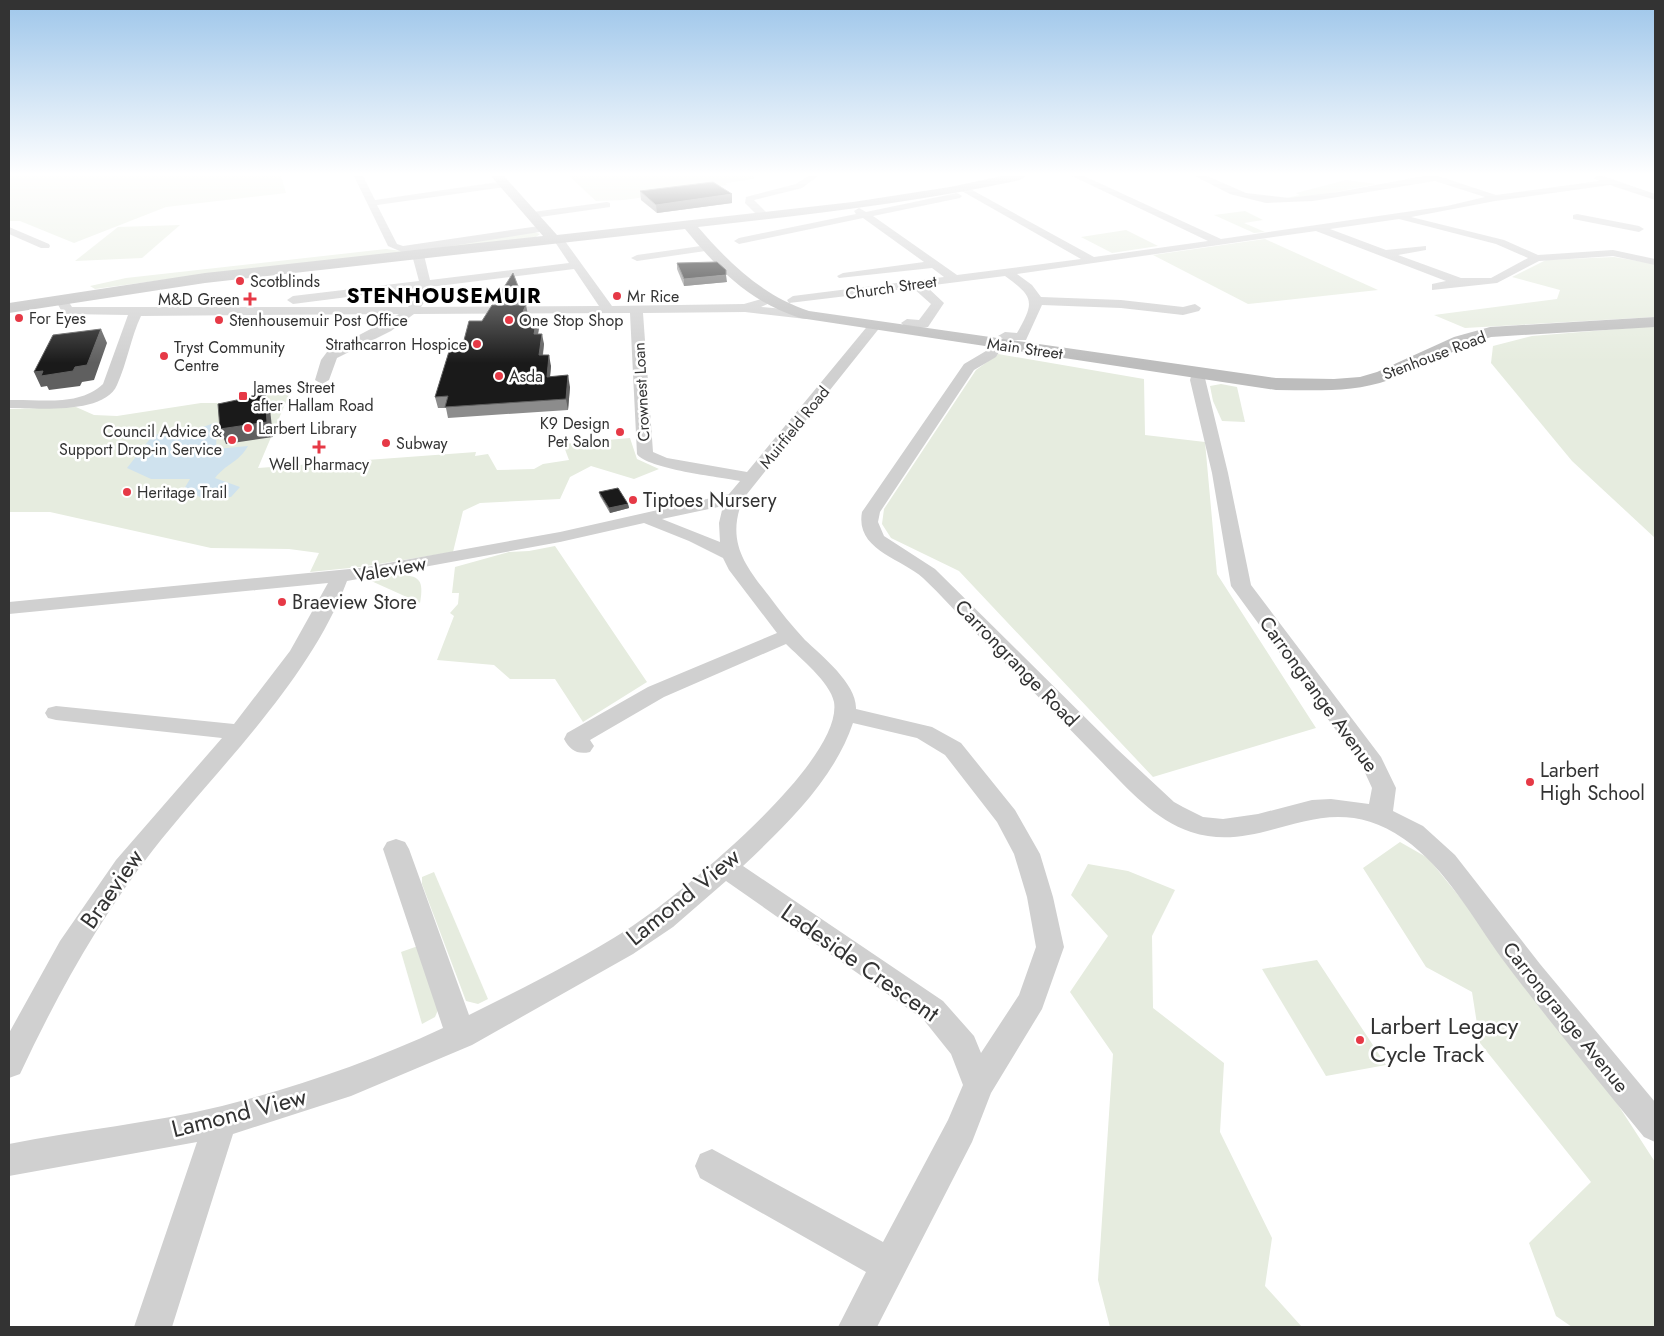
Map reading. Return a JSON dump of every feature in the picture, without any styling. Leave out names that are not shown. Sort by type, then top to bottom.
[{"type":"street","points":[[28,238],[45,246]]},
{"type":"street","points":[[389,238],[393,246],[398,249],[414,249],[528,238]]},
{"type":"street","points":[[9,308],[205,278],[418,255],[536,238]]},
{"type":"street","points":[[555,238],[578,265],[607,308]]},
{"type":"street","points":[[700,238],[745,286],[768,302]]},
{"type":"street","points":[[738,241],[752,238]]},
{"type":"street","points":[[899,238],[955,278]]},
{"type":"street","points":[[1049,238],[1092,261]]},
{"type":"street","points":[[1212,238],[1220,242]]},
{"type":"street","name":"Church Street","points":[[793,300],[1092,261],[1245,238]]},
{"type":"street","points":[[1343,238],[1457,282]]},
{"type":"street","points":[[1486,238],[1537,258]]},
{"type":"street","points":[[1613,253],[1613,248],[1628,238]]},
{"type":"street","points":[[637,258],[708,248]]},
{"type":"street","points":[[1382,254],[1422,248]]},
{"type":"street","points":[[1436,287],[1457,282],[1493,281],[1537,258],[1613,253],[1655,262]]},
{"type":"street","points":[[322,380],[328,360],[332,355],[384,331],[410,310],[420,297],[425,285],[418,255]]},
{"type":"street","points":[[843,276],[935,264]]},
{"type":"street","points":[[222,312],[237,307],[327,296],[371,295],[425,285],[578,265]]},
{"type":"street","points":[[1007,272],[1035,292],[1037,301],[1034,315],[1021,337]]},
{"type":"street","points":[[440,310],[452,282]]},
{"type":"street","points":[[916,284],[938,303],[923,324]]},
{"type":"street","name":"Main Street","points":[[61,299],[66,309],[70,311],[137,312],[607,308],[736,309],[806,315],[875,326],[1001,340],[1244,380]]},
{"type":"street","points":[[1037,301],[1120,300],[1189,312]]},
{"type":"street","name":"Main Street","points":[[736,309],[768,302],[806,315]]},
{"type":"street","name":"Crownest Loan","points":[[636,309],[645,454],[663,462],[752,478]]},
{"type":"street","points":[[9,404],[84,401],[105,392],[110,386],[134,315],[137,312]]},
{"type":"street","name":"Stenhouse Road","points":[[1244,380],[1295,386],[1348,385],[1383,376],[1460,341],[1490,332],[1655,322]]},
{"type":"street","points":[[907,323],[940,327]]},
{"type":"street","name":"Muirfield Road","points":[[729,554],[729,520],[731,506],[735,498],[875,326]]},
{"type":"street","points":[[1001,340],[1021,337],[1036,339]]},
{"type":"street","name":"Carrongrange Road","points":[[1001,340],[991,354],[970,367],[871,512],[869,520],[875,536],[900,557],[925,570],[1077,726],[1164,808],[1180,818],[1206,827],[1220,829],[1233,828],[1316,807],[1339,807],[1380,814]]},
{"type":"street","name":"Carrongrange Avenue","points":[[1198,373],[1197,380],[1220,473],[1241,586],[1373,763],[1384,788],[1380,814],[1422,838],[1439,855],[1522,963],[1655,1126]]},
{"type":"street","name":"Valeview","points":[[9,608],[339,578],[501,549],[735,498]]},
{"type":"street","points":[[648,517],[653,522],[695,537],[729,554],[736,566],[789,635],[824,670],[845,707],[924,732],[940,739],[953,750],[1006,816],[1027,854],[1040,897],[1050,947],[1032,1000],[979,1086],[960,1131],[857,1327]]},
{"type":"street","name":"Braeview","points":[[9,1064],[51,982],[84,927],[144,843],[240,732],[299,656],[339,578]]},
{"type":"street","points":[[582,746],[576,739],[656,692],[789,635]]},
{"type":"street","name":"Lamond View","points":[[9,1160],[220,1122],[294,1101],[357,1080],[461,1036],[510,1011],[627,943],[662,919],[758,836],[796,796],[837,737],[845,707]]},
{"type":"street","points":[[56,713],[240,732]]},
{"type":"street","points":[[396,849],[461,1036]]},
{"type":"street","name":"Ladeside Crescent","points":[[724,865],[748,885],[933,1010],[963,1046],[979,1086]]},
{"type":"street","points":[[153,1327],[220,1122]]},
{"type":"street","points":[[712,1166],[889,1265]]},
{"type":"shaded area","points":[[63,238],[86,238],[74,243]]},
{"type":"shaded area","points":[[104,238],[165,238],[142,258],[75,261]]},
{"type":"shaded area","points":[[490,238],[534,238],[192,276],[95,289],[90,286],[126,278],[386,249],[402,251]]},
{"type":"shaded area","points":[[1084,238],[1143,238],[1158,246],[1112,253]]},
{"type":"shaded area","points":[[1265,239],[1378,290],[1248,304],[1153,255]]},
{"type":"shaded area","points":[[1614,257],[1655,264],[1655,317],[1465,328],[1434,315],[1557,299],[1560,290],[1512,277],[1546,260]]},
{"type":"shaded area","points":[[1655,326],[1655,538],[1572,461],[1491,363],[1493,346],[1532,336]]},
{"type":"shaded area","points":[[998,354],[1144,379],[1145,435],[1205,442],[1217,574],[1316,728],[1153,777],[959,571],[891,538],[882,524],[884,509],[976,370]]},
{"type":"shaded area","points":[[1221,384],[1237,387],[1245,422],[1222,421],[1213,401],[1210,386]]},
{"type":"shaded area","points":[[291,390],[258,468],[476,452],[475,456],[488,454],[497,470],[534,469],[543,464],[569,460],[563,444],[630,438],[637,459],[659,469],[634,479],[591,466],[570,477],[560,499],[480,503],[463,511],[453,552],[360,567],[310,572],[319,553],[289,549],[211,548],[50,512],[9,512],[9,409],[76,407],[94,415],[117,416],[201,403],[225,403]]},
{"type":"shaded area","points":[[555,546],[647,682],[583,722],[555,679],[510,679],[494,665],[437,660],[454,616],[450,613],[458,604],[459,593],[452,593],[455,567],[509,552],[529,551]]},
{"type":"shaded area","points":[[397,575],[411,576],[419,580],[421,584],[420,603],[369,580]]},
{"type":"shaded area","points":[[1400,842],[1428,858],[1578,1043],[1655,1162],[1655,1327],[1572,1327],[1556,1316],[1529,1243],[1591,1182],[1480,1043],[1472,992],[1426,967],[1363,868]]},
{"type":"shaded area","points":[[1088,864],[1128,871],[1175,890],[1152,936],[1153,1008],[1224,1063],[1220,1132],[1272,1238],[1265,1286],[1302,1327],[1110,1327],[1098,1280],[1113,1054],[1070,992],[1108,936],[1071,895]]},
{"type":"shaded area","points":[[434,872],[488,999],[478,1004],[466,1001],[422,884],[422,877]]},
{"type":"shaded area","points":[[418,946],[438,1010],[435,1017],[422,1024],[401,952]]},
{"type":"shaded area","points":[[1317,960],[1386,1065],[1326,1076],[1262,969]]},
{"type":"water","points":[[217,422],[216,449],[248,446],[240,456],[215,478],[240,487],[231,497],[202,498],[184,489],[190,479],[151,479],[127,468],[153,435],[200,428]]},
{"type":"building","points":[[717,262],[726,270],[726,275],[684,279],[677,263]]},
{"type":"building","points":[[513,273],[521,294],[499,295]]},
{"type":"building","name":"Asda","points":[[492,305],[526,305],[520,318],[537,318],[534,334],[542,334],[539,355],[549,355],[547,377],[568,375],[566,399],[445,407],[448,396],[435,397],[451,345],[463,344],[469,321],[482,321]]},
{"type":"building","points":[[101,329],[87,365],[75,367],[73,371],[41,376],[43,371],[34,372],[53,335]]},
{"type":"building","points":[[265,394],[267,422],[220,429],[218,404]]},
{"type":"building","points":[[618,488],[628,504],[609,508],[599,492]]},
{"type":"place","name":"Scotblinds","points":[[240,281]]},
{"type":"place","name":"Mr Rice","points":[[617,296]]},
{"type":"place","name":"M&D Green","points":[[250,299]]},
{"type":"place","name":"For Eyes","points":[[19,318]]},
{"type":"place","name":"Stenhousemuir Post Office","points":[[219,320]]},
{"type":"place","name":"One Stop Shop","points":[[509,320]]},
{"type":"place","name":"Strathcarron Hospice","points":[[477,344]]},
{"type":"place","name":"Tryst Community Centre","points":[[164,356]]},
{"type":"place","name":"Asda","points":[[499,376]]},
{"type":"place","name":"James Street after Hallam Road","points":[[243,396]]},
{"type":"place","name":"Larbert Library","points":[[248,428]]},
{"type":"place","name":"K9 Design Pet Salon","points":[[620,432]]},
{"type":"place","name":"Council Advice & Support Drop-in Service","points":[[232,440]]},
{"type":"place","name":"Subway","points":[[386,443]]},
{"type":"place","name":"Well Pharmacy","points":[[319,447]]},
{"type":"place","name":"Heritage Trail","points":[[127,492]]},
{"type":"place","name":"Tiptoes Nursery","points":[[633,500]]},
{"type":"place","name":"Braeview Store","points":[[282,602]]},
{"type":"place","name":"Larbert High School","points":[[1530,782]]},
{"type":"place","name":"Larbert Legacy Cycle Track","points":[[1360,1040]]},
{"type":"district","name":"STENHOUSEMUIR","points":[[444,296]]}]
